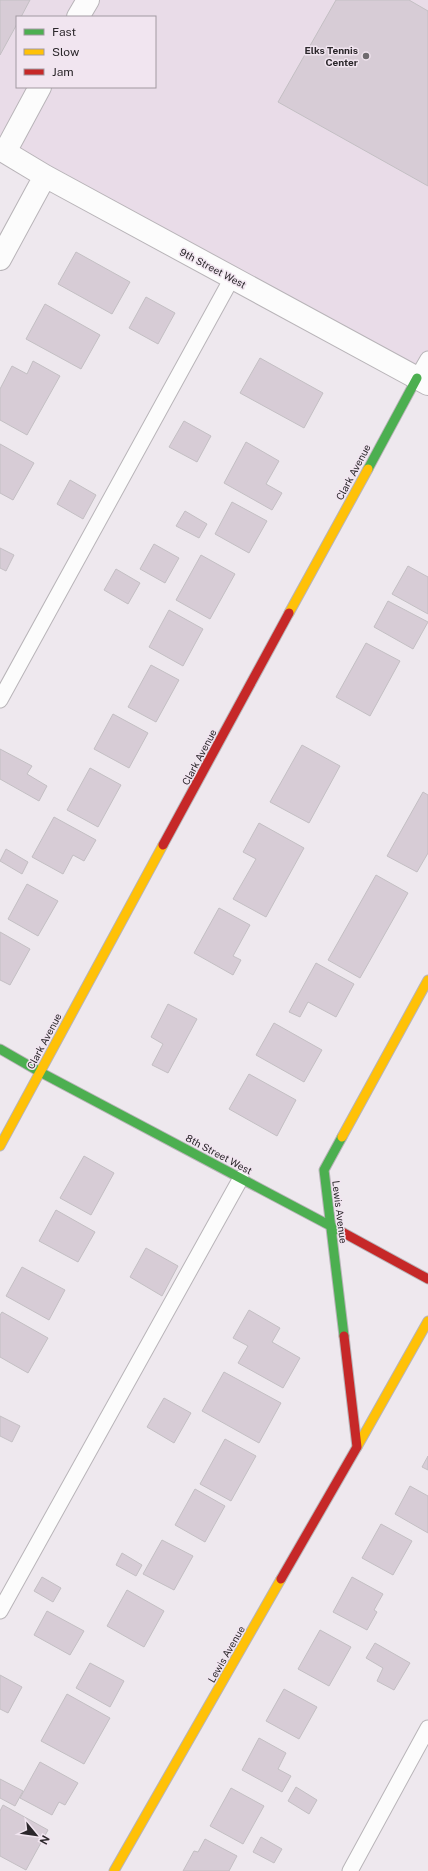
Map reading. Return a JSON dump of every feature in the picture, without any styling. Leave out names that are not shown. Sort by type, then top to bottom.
[{"type":"street","points":[[79,16],[88,0]]},
{"type":"street","points":[[2,151],[39,88]]},
{"type":"street","name":"9th Street West","points":[[2,151],[45,176],[422,381]]},
{"type":"street","points":[[0,259],[45,176]]},
{"type":"street","name":"Clark Avenue","points":[[0,1146],[422,381]]},
{"type":"street","name":"Lewis Avenue","points":[[357,1447],[324,1170],[428,980]]},
{"type":"street","name":"8th Street West","points":[[0,1049],[40,1072],[428,1279]]},
{"type":"street","name":"Lewis Avenue","points":[[114,1871],[428,1322]]},
{"type":"lane","points":[[0,700],[232,278]]},
{"type":"lane","points":[[422,381],[428,359]]},
{"type":"lane","points":[[0,1610],[241,1178]]},
{"type":"lane","points":[[350,1871],[428,1728]]},
{"type":"shaded area","points":[[0,0],[428,0],[428,382],[0,149]]},
{"type":"building","points":[[0,0],[30,0],[22,16],[16,16],[16,26],[0,55]]},
{"type":"building","name":"Elks Tennis Center","points":[[336,0],[409,0],[428,11],[428,186],[278,102]]},
{"type":"building","points":[[76,252],[130,282],[112,314],[58,284]]},
{"type":"building","points":[[146,297],[175,313],[158,344],[129,328]]},
{"type":"building","points":[[45,304],[100,335],[81,369],[26,339]]},
{"type":"building","points":[[260,358],[323,393],[304,428],[240,393]]},
{"type":"building","points":[[33,361],[60,376],[27,435],[0,420],[0,389],[12,366],[27,374]]},
{"type":"building","points":[[184,421],[211,436],[197,462],[169,447]]},
{"type":"building","points":[[246,442],[279,461],[266,484],[282,493],[272,510],[224,483]]},
{"type":"building","points":[[0,444],[34,463],[13,500],[0,493]]},
{"type":"building","points":[[70,480],[96,495],[83,519],[57,504]]},
{"type":"building","points":[[232,502],[267,521],[249,553],[215,534]]},
{"type":"building","points":[[185,511],[207,524],[199,538],[176,526]]},
{"type":"building","points":[[154,544],[179,558],[165,583],[140,569]]},
{"type":"building","points":[[0,548],[14,555],[6,571],[0,568]]},
{"type":"building","points":[[201,555],[235,574],[210,619],[176,600]]},
{"type":"building","points":[[408,566],[428,577],[428,614],[392,594]]},
{"type":"building","points":[[116,569],[140,583],[128,604],[104,590]]},
{"type":"building","points":[[388,601],[428,622],[413,649],[374,627]]},
{"type":"building","points":[[169,610],[203,629],[183,666],[149,647]]},
{"type":"building","points":[[366,643],[400,661],[370,716],[336,697]]},
{"type":"building","points":[[151,665],[179,680],[156,722],[128,707]]},
{"type":"building","points":[[113,714],[148,733],[129,768],[94,749]]},
{"type":"building","points":[[302,745],[340,766],[309,823],[270,802]]},
{"type":"building","points":[[0,749],[32,766],[27,774],[47,786],[39,801],[0,779]]},
{"type":"building","points":[[90,768],[121,785],[98,827],[67,810]]},
{"type":"building","points":[[423,792],[428,795],[428,853],[417,872],[387,856]]},
{"type":"building","points":[[54,817],[96,840],[84,861],[73,855],[63,874],[32,857]]},
{"type":"building","points":[[259,823],[304,848],[266,917],[233,899],[256,859],[243,852]]},
{"type":"building","points":[[6,849],[28,862],[22,874],[0,861]]},
{"type":"building","points":[[376,875],[408,893],[360,978],[328,960]]},
{"type":"building","points":[[27,884],[58,901],[38,936],[8,919]]},
{"type":"building","points":[[219,908],[250,925],[233,956],[241,960],[233,975],[194,953]]},
{"type":"building","points":[[0,932],[30,949],[10,985],[0,980]]},
{"type":"building","points":[[316,963],[354,984],[336,1017],[308,1002],[300,1017],[289,1012]]},
{"type":"building","points":[[168,1004],[197,1019],[168,1073],[152,1065],[163,1044],[151,1037]]},
{"type":"building","points":[[274,1023],[322,1050],[304,1082],[256,1055]]},
{"type":"building","points":[[249,1074],[296,1100],[277,1136],[229,1109]]},
{"type":"building","points":[[84,1156],[114,1173],[91,1215],[60,1198]]},
{"type":"building","points":[[56,1210],[95,1232],[78,1262],[39,1241]]},
{"type":"building","points":[[146,1248],[178,1266],[162,1296],[130,1277]]},
{"type":"building","points":[[22,1267],[65,1290],[49,1320],[6,1296]]},
{"type":"building","points":[[249,1310],[280,1328],[272,1342],[300,1358],[283,1388],[238,1363],[248,1346],[233,1338]]},
{"type":"building","points":[[2,1312],[48,1338],[28,1373],[0,1357],[0,1315]]},
{"type":"building","points":[[224,1372],[281,1403],[259,1443],[202,1411]]},
{"type":"building","points":[[164,1398],[191,1413],[174,1443],[147,1427]]},
{"type":"building","points":[[0,1416],[20,1426],[12,1442],[0,1436]]},
{"type":"building","points":[[225,1439],[256,1456],[231,1501],[200,1484]]},
{"type":"building","points":[[428,1456],[428,1470],[422,1467]]},
{"type":"building","points":[[410,1486],[428,1496],[428,1533],[395,1514]]},
{"type":"building","points":[[195,1489],[225,1506],[205,1542],[175,1525]]},
{"type":"building","points":[[381,1524],[412,1541],[393,1575],[362,1558]]},
{"type":"building","points":[[162,1540],[193,1556],[174,1590],[143,1574]]},
{"type":"building","points":[[122,1553],[142,1565],[136,1576],[116,1565]]},
{"type":"building","points":[[42,1577],[61,1588],[53,1602],[34,1591]]},
{"type":"building","points":[[352,1577],[383,1594],[374,1610],[377,1612],[367,1630],[333,1612]]},
{"type":"building","points":[[127,1590],[164,1611],[144,1647],[107,1626]]},
{"type":"building","points":[[47,1611],[84,1631],[70,1655],[34,1635]]},
{"type":"building","points":[[320,1630],[351,1647],[329,1686],[298,1669]]},
{"type":"building","points":[[375,1643],[410,1663],[394,1690],[377,1681],[383,1668],[366,1658]]},
{"type":"building","points":[[90,1663],[124,1681],[110,1707],[76,1688]]},
{"type":"building","points":[[0,1675],[22,1687],[8,1713],[0,1709]]},
{"type":"building","points":[[284,1689],[317,1707],[299,1739],[266,1721]]},
{"type":"building","points":[[67,1694],[110,1718],[84,1764],[41,1741]]},
{"type":"building","points":[[259,1738],[286,1753],[278,1769],[291,1776],[282,1792],[242,1770]]},
{"type":"building","points":[[40,1762],[78,1783],[65,1805],[59,1802],[52,1815],[20,1798]]},
{"type":"building","points":[[0,1779],[23,1791],[15,1806],[0,1798]]},
{"type":"building","points":[[296,1787],[317,1800],[309,1814],[288,1801]]},
{"type":"building","points":[[231,1788],[264,1806],[243,1844],[210,1826]]},
{"type":"building","points":[[3,1805],[48,1830],[26,1870],[0,1856],[0,1811]]},
{"type":"building","points":[[261,1837],[282,1849],[274,1863],[253,1852]]},
{"type":"building","points":[[205,1839],[237,1856],[229,1871],[183,1871],[194,1851],[198,1852]]},
{"type":"traffic: fast","points":[[368,469],[417,378]]},
{"type":"traffic: fast","points":[[0,1049],[40,1072],[342,1232]]},
{"type":"traffic: fast","points":[[342,1137],[324,1170],[344,1336]]},
{"type":"traffic: slow","points":[[289,613],[368,469]]},
{"type":"traffic: slow","points":[[0,1146],[163,845]]},
{"type":"traffic: slow","points":[[342,1137],[428,980]]},
{"type":"traffic: slow","points":[[357,1447],[428,1321]]},
{"type":"traffic: slow","points":[[114,1871],[281,1579]]},
{"type":"traffic: jam","points":[[163,845],[289,613]]},
{"type":"traffic: jam","points":[[342,1232],[428,1279]]},
{"type":"traffic: jam","points":[[281,1579],[357,1447],[344,1336]]},
{"type":"place","name":"Elks Tennis Center","points":[[366,56]]}]
